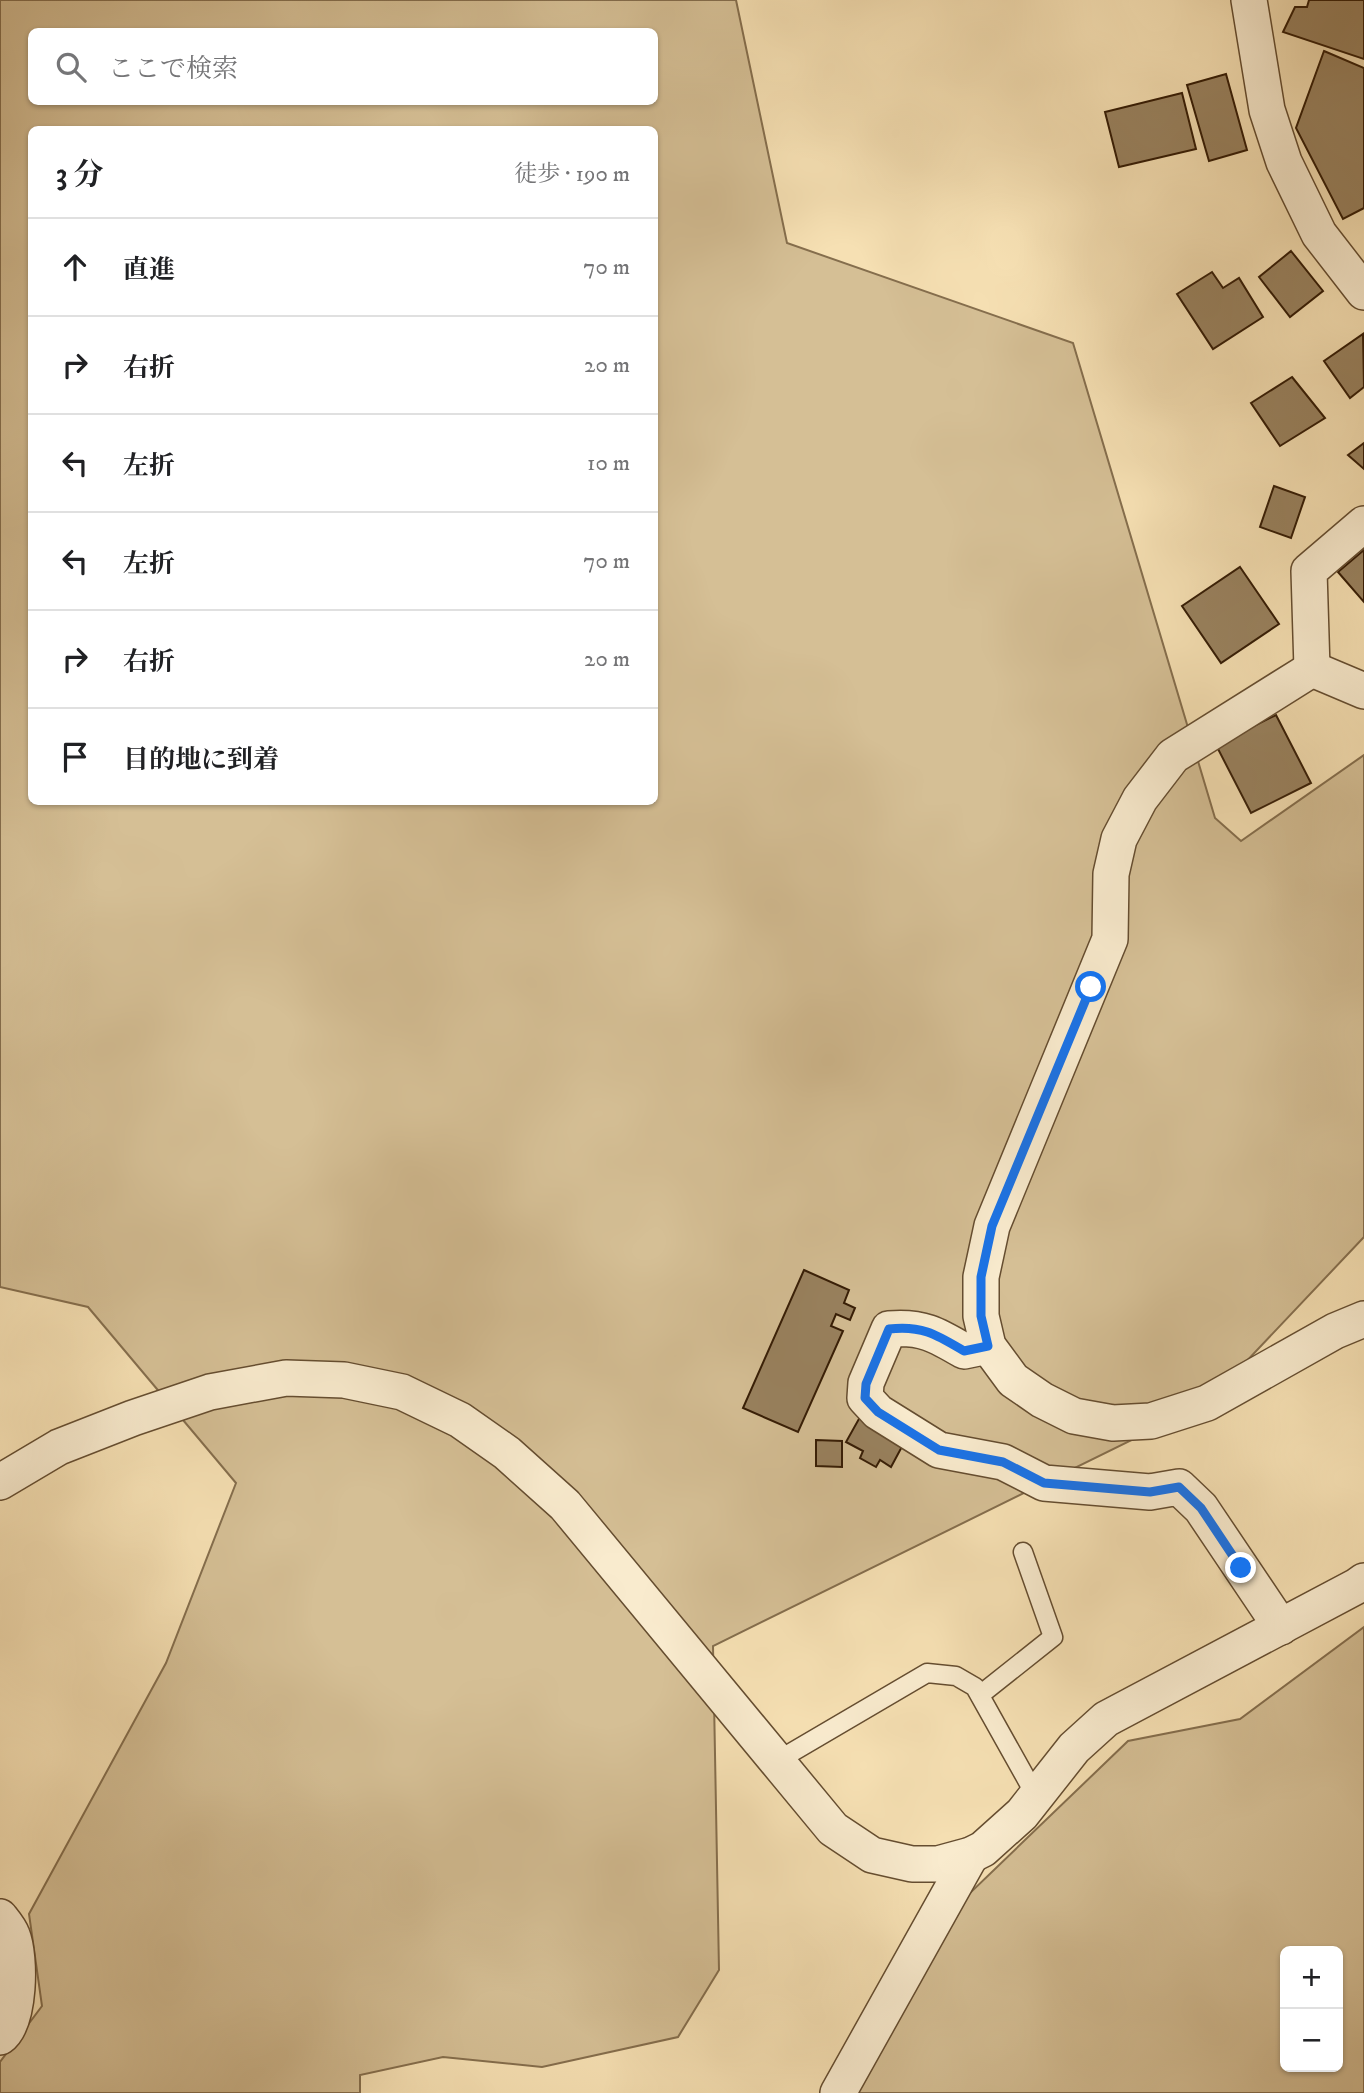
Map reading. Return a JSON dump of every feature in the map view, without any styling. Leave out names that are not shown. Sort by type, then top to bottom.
[{"type":"street","points":[[1249,0],[1268,110],[1284,162],[1319,234],[1364,292]]},
{"type":"street","points":[[1312,668],[1308,571],[1364,524]]},
{"type":"street","points":[[1312,668],[1364,691]]},
{"type":"street","points":[[1312,668],[1173,756],[1140,799],[1119,839],[1111,874],[1110,940],[992,1226],[981,1277],[981,1316],[988,1346],[1013,1380],[1042,1401],[1073,1416],[1113,1423],[1151,1421],[1207,1403],[1335,1331],[1364,1319]]},
{"type":"street","points":[[988,1346],[964,1351],[933,1333],[909,1327],[889,1329],[866,1384],[865,1398],[878,1412],[939,1450],[1003,1462],[1044,1483],[1150,1492],[1179,1487],[1201,1508],[1281,1627]]},
{"type":"street","points":[[0,1482],[59,1447],[209,1392],[286,1378],[344,1380],[402,1392],[460,1420],[508,1452],[565,1504],[833,1829],[872,1855],[912,1864],[938,1864],[983,1849],[1022,1815],[1073,1748],[1106,1720],[1364,1581]]},
{"type":"street","points":[[838,2093],[971,1855]]},
{"type":"street","points":[[0,1917],[12,1935],[18,1968],[16,2002],[5,2033],[0,2037]]},
{"type":"lane","points":[[980,1695],[1053,1637],[1023,1552]]},
{"type":"lane","points":[[776,1761],[927,1672],[957,1676],[975,1687],[1036,1796]]},
{"type":"shaded area","points":[[0,0],[736,0],[787,243],[1073,343],[1215,818],[1241,841],[1364,755],[1364,1237],[1207,1403],[713,1646],[719,1970],[678,2037],[542,2067],[443,2057],[360,2075],[360,2093],[0,2093],[0,2062],[42,2006],[29,1914],[166,1663],[236,1483],[88,1307],[0,1287]]},
{"type":"shaded area","points":[[1364,1627],[1364,2093],[847,2093],[945,1917],[1128,1741],[1240,1719]]},
{"type":"building","points":[[1309,0],[1364,0],[1364,59],[1283,32],[1295,7],[1307,7]]},
{"type":"building","points":[[1324,51],[1364,68],[1364,208],[1343,219],[1296,128]]},
{"type":"building","points":[[1226,74],[1247,150],[1209,161],[1187,85]]},
{"type":"building","points":[[1182,93],[1196,149],[1119,167],[1105,112]]},
{"type":"building","points":[[1291,251],[1323,291],[1290,317],[1259,277]]},
{"type":"building","points":[[1212,272],[1223,288],[1239,278],[1263,317],[1213,349],[1177,294]]},
{"type":"building","points":[[1363,334],[1364,387],[1350,398],[1324,361]]},
{"type":"building","points":[[1292,377],[1325,418],[1280,446],[1251,403]]},
{"type":"building","points":[[1364,443],[1364,469],[1348,455]]},
{"type":"building","points":[[1274,486],[1305,497],[1291,538],[1260,527]]},
{"type":"building","points":[[1364,550],[1364,602],[1338,572]]},
{"type":"building","points":[[1240,567],[1279,624],[1221,663],[1182,606]]},
{"type":"building","points":[[1276,715],[1311,783],[1251,813],[1216,745]]},
{"type":"building","points":[[804,1270],[849,1290],[844,1303],[855,1308],[850,1320],[836,1314],[831,1326],[843,1331],[798,1432],[743,1408]]},
{"type":"building","points":[[860,1417],[905,1441],[891,1467],[880,1460],[876,1467],[860,1458],[863,1451],[846,1442]]},
{"type":"building","points":[[816,1440],[842,1441],[842,1467],[816,1466]]},
{"type":"route","points":[[1091,987],[992,1226],[981,1277],[981,1316],[988,1346],[964,1351],[933,1333],[909,1327],[889,1329],[866,1384],[865,1398],[878,1412],[939,1450],[1003,1462],[1044,1483],[1150,1492],[1179,1487],[1201,1508],[1241,1568]]}]
